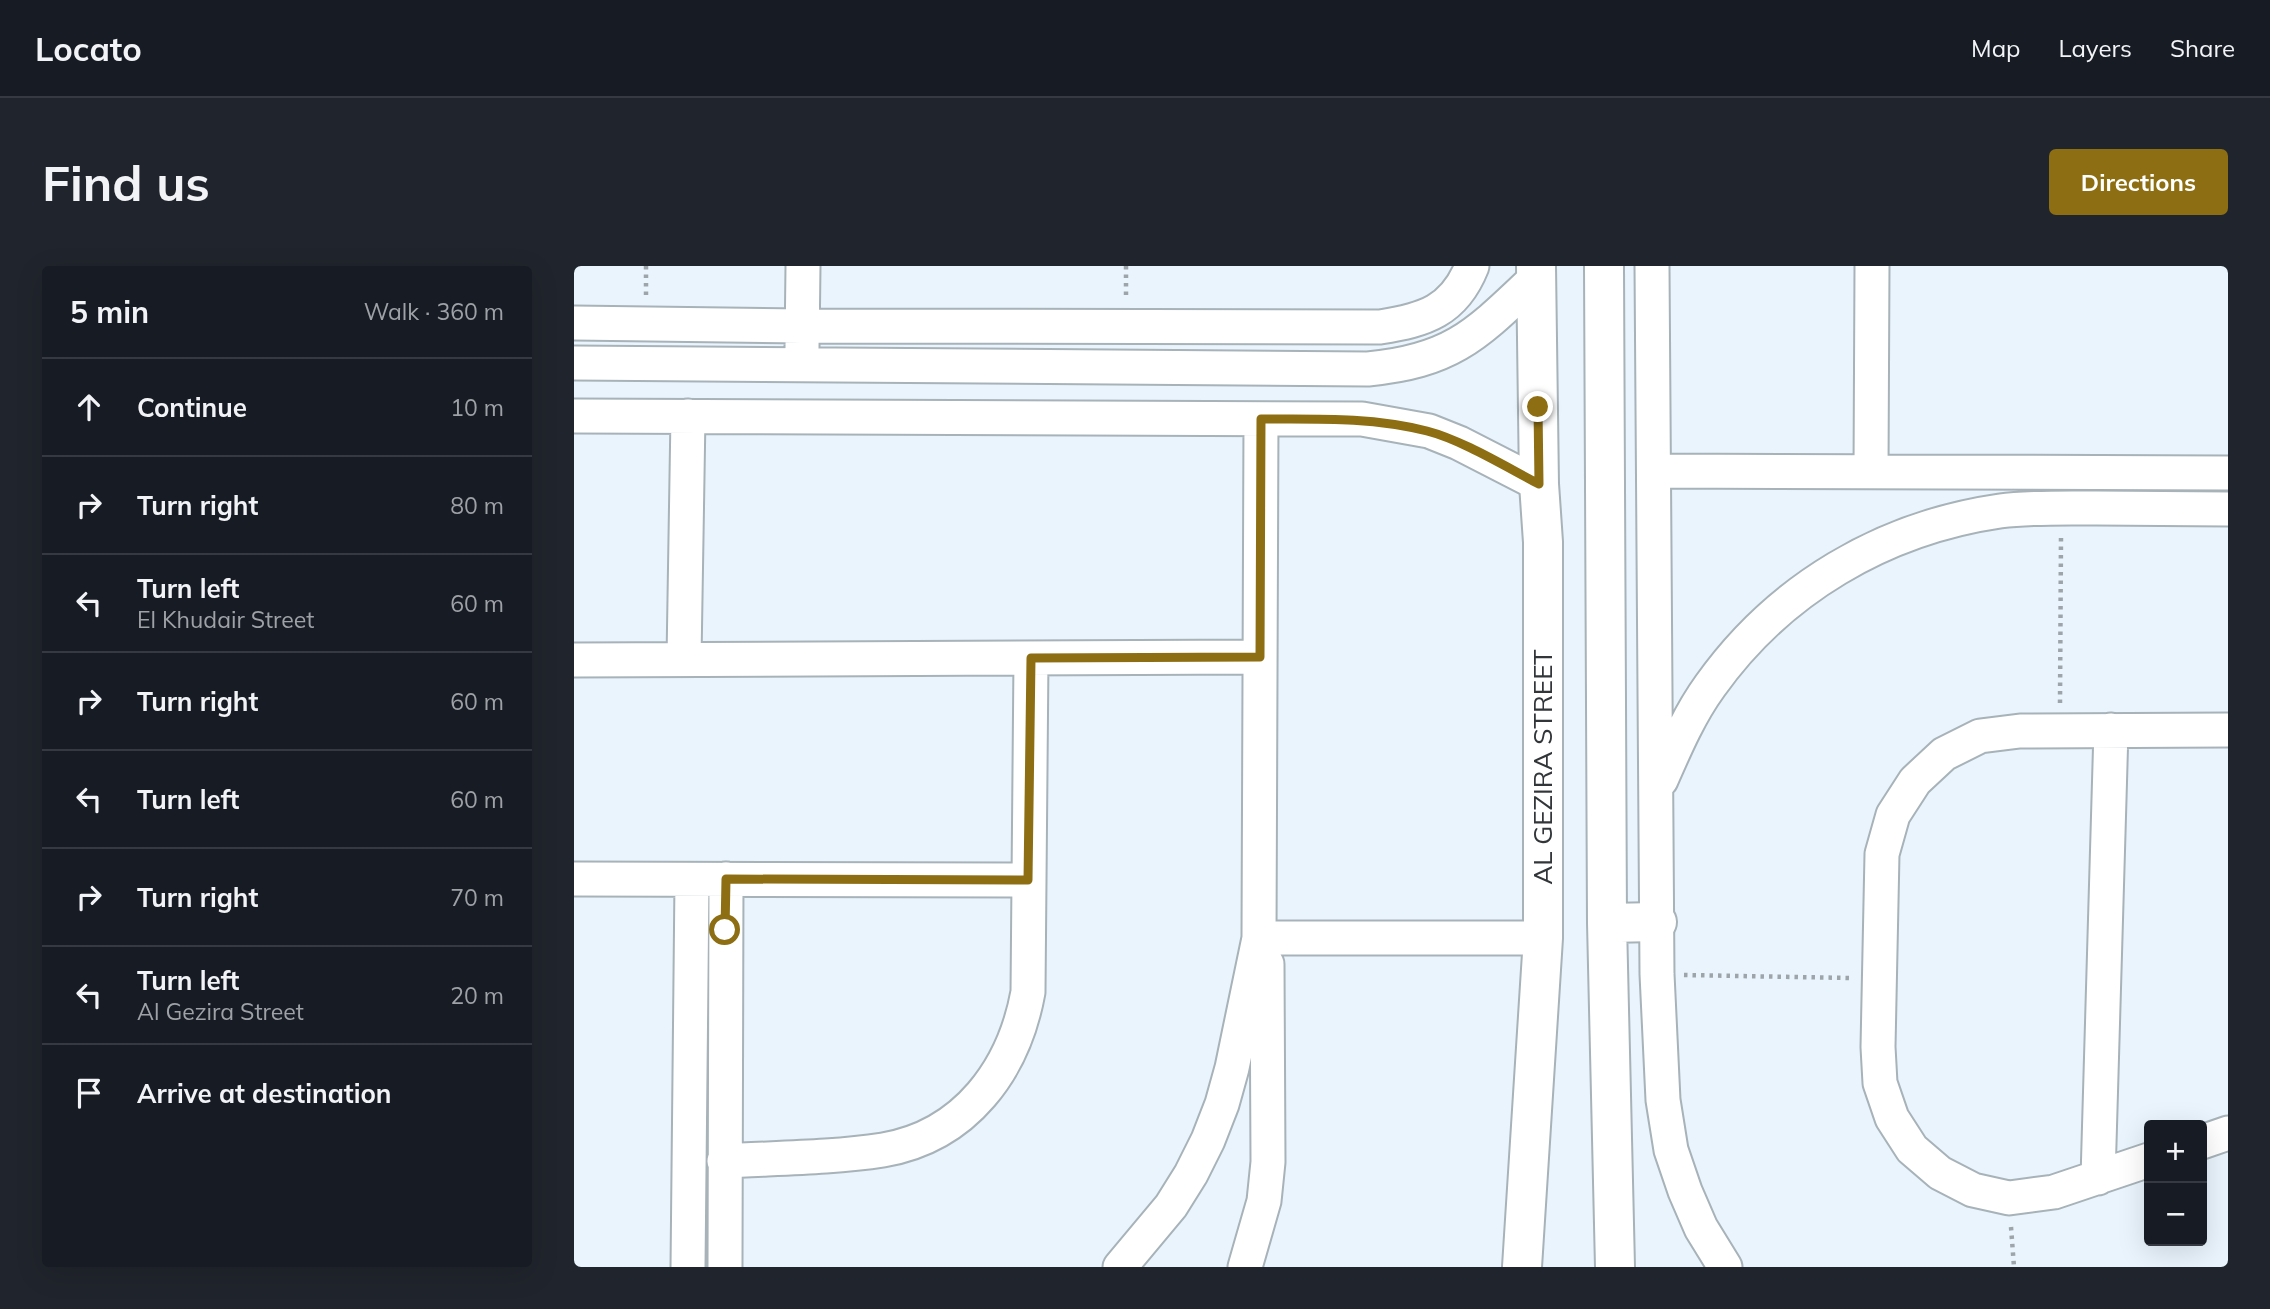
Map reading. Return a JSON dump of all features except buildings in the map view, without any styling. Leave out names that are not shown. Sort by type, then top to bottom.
[{"type":"main road","points":[[1604,266],[1607,923],[1615,1267]]},
{"type":"main road","name":"AL GEZIRA STREET","points":[[1522,1267],[1543,938],[1544,542],[1539,484],[1536,272]]},
{"type":"main road","points":[[1607,923],[1657,922]]},
{"type":"street","points":[[801,365],[803,266]]},
{"type":"street","points":[[574,323],[1380,327],[1429,316],[1464,286],[1472,266]]},
{"type":"street","points":[[1652,266],[1657,974],[1663,1100],[1671,1150],[1685,1191],[1702,1228],[1725,1267]]},
{"type":"street","points":[[1871,471],[1872,266]]},
{"type":"street","points":[[574,363],[1354,369],[1401,366],[1433,357],[1464,342],[1490,322],[1536,272]]},
{"type":"street","points":[[574,416],[1362,419],[1429,431],[1459,443],[1539,484]]},
{"type":"street","points":[[684,659],[688,416]]},
{"type":"street","points":[[1120,1267],[1171,1206],[1208,1140],[1233,1068],[1259,938],[1261,419]]},
{"type":"street","points":[[1654,471],[2228,473]]},
{"type":"street","points":[[1657,792],[1679,738],[1709,687],[1745,641],[1798,594],[1836,567],[1889,541],[1945,522],[2003,511],[2062,508],[2228,509]]},
{"type":"street","points":[[574,660],[1260,657]]},
{"type":"street","points":[[724,1161],[885,1149],[921,1138],[962,1114],[983,1094],[1000,1072],[1023,1020],[1028,992],[1031,658]]},
{"type":"street","points":[[2098,1178],[2111,730]]},
{"type":"street","points":[[2144,1162],[2054,1192],[2009,1198],[1972,1190],[1940,1173],[1912,1149],[1892,1118],[1880,1083],[1878,1047],[1882,854],[1893,815],[1915,781],[1944,754],[1980,736],[2020,731],[2228,730]]},
{"type":"street","points":[[574,879],[1028,880]]},
{"type":"street","points":[[725,1267],[726,879]]},
{"type":"street","points":[[688,1267],[692,880]]},
{"type":"street","points":[[1259,938],[1543,938]]},
{"type":"street","points":[[1245,1267],[1264,1201],[1268,1162],[1268,967],[1259,938]]},
{"type":"street","points":[[2207,1140],[2228,1133]]},
{"type":"path","points":[[2060,731],[2062,508]]},
{"type":"path","points":[[1657,974],[1879,979]]},
{"type":"path","points":[[2009,1198],[2014,1267]]},
{"type":"route","points":[[725,930],[726,879],[1028,880],[1031,658],[1260,657],[1261,419],[1362,419],[1429,431],[1459,443],[1539,484],[1538,407]]}]
